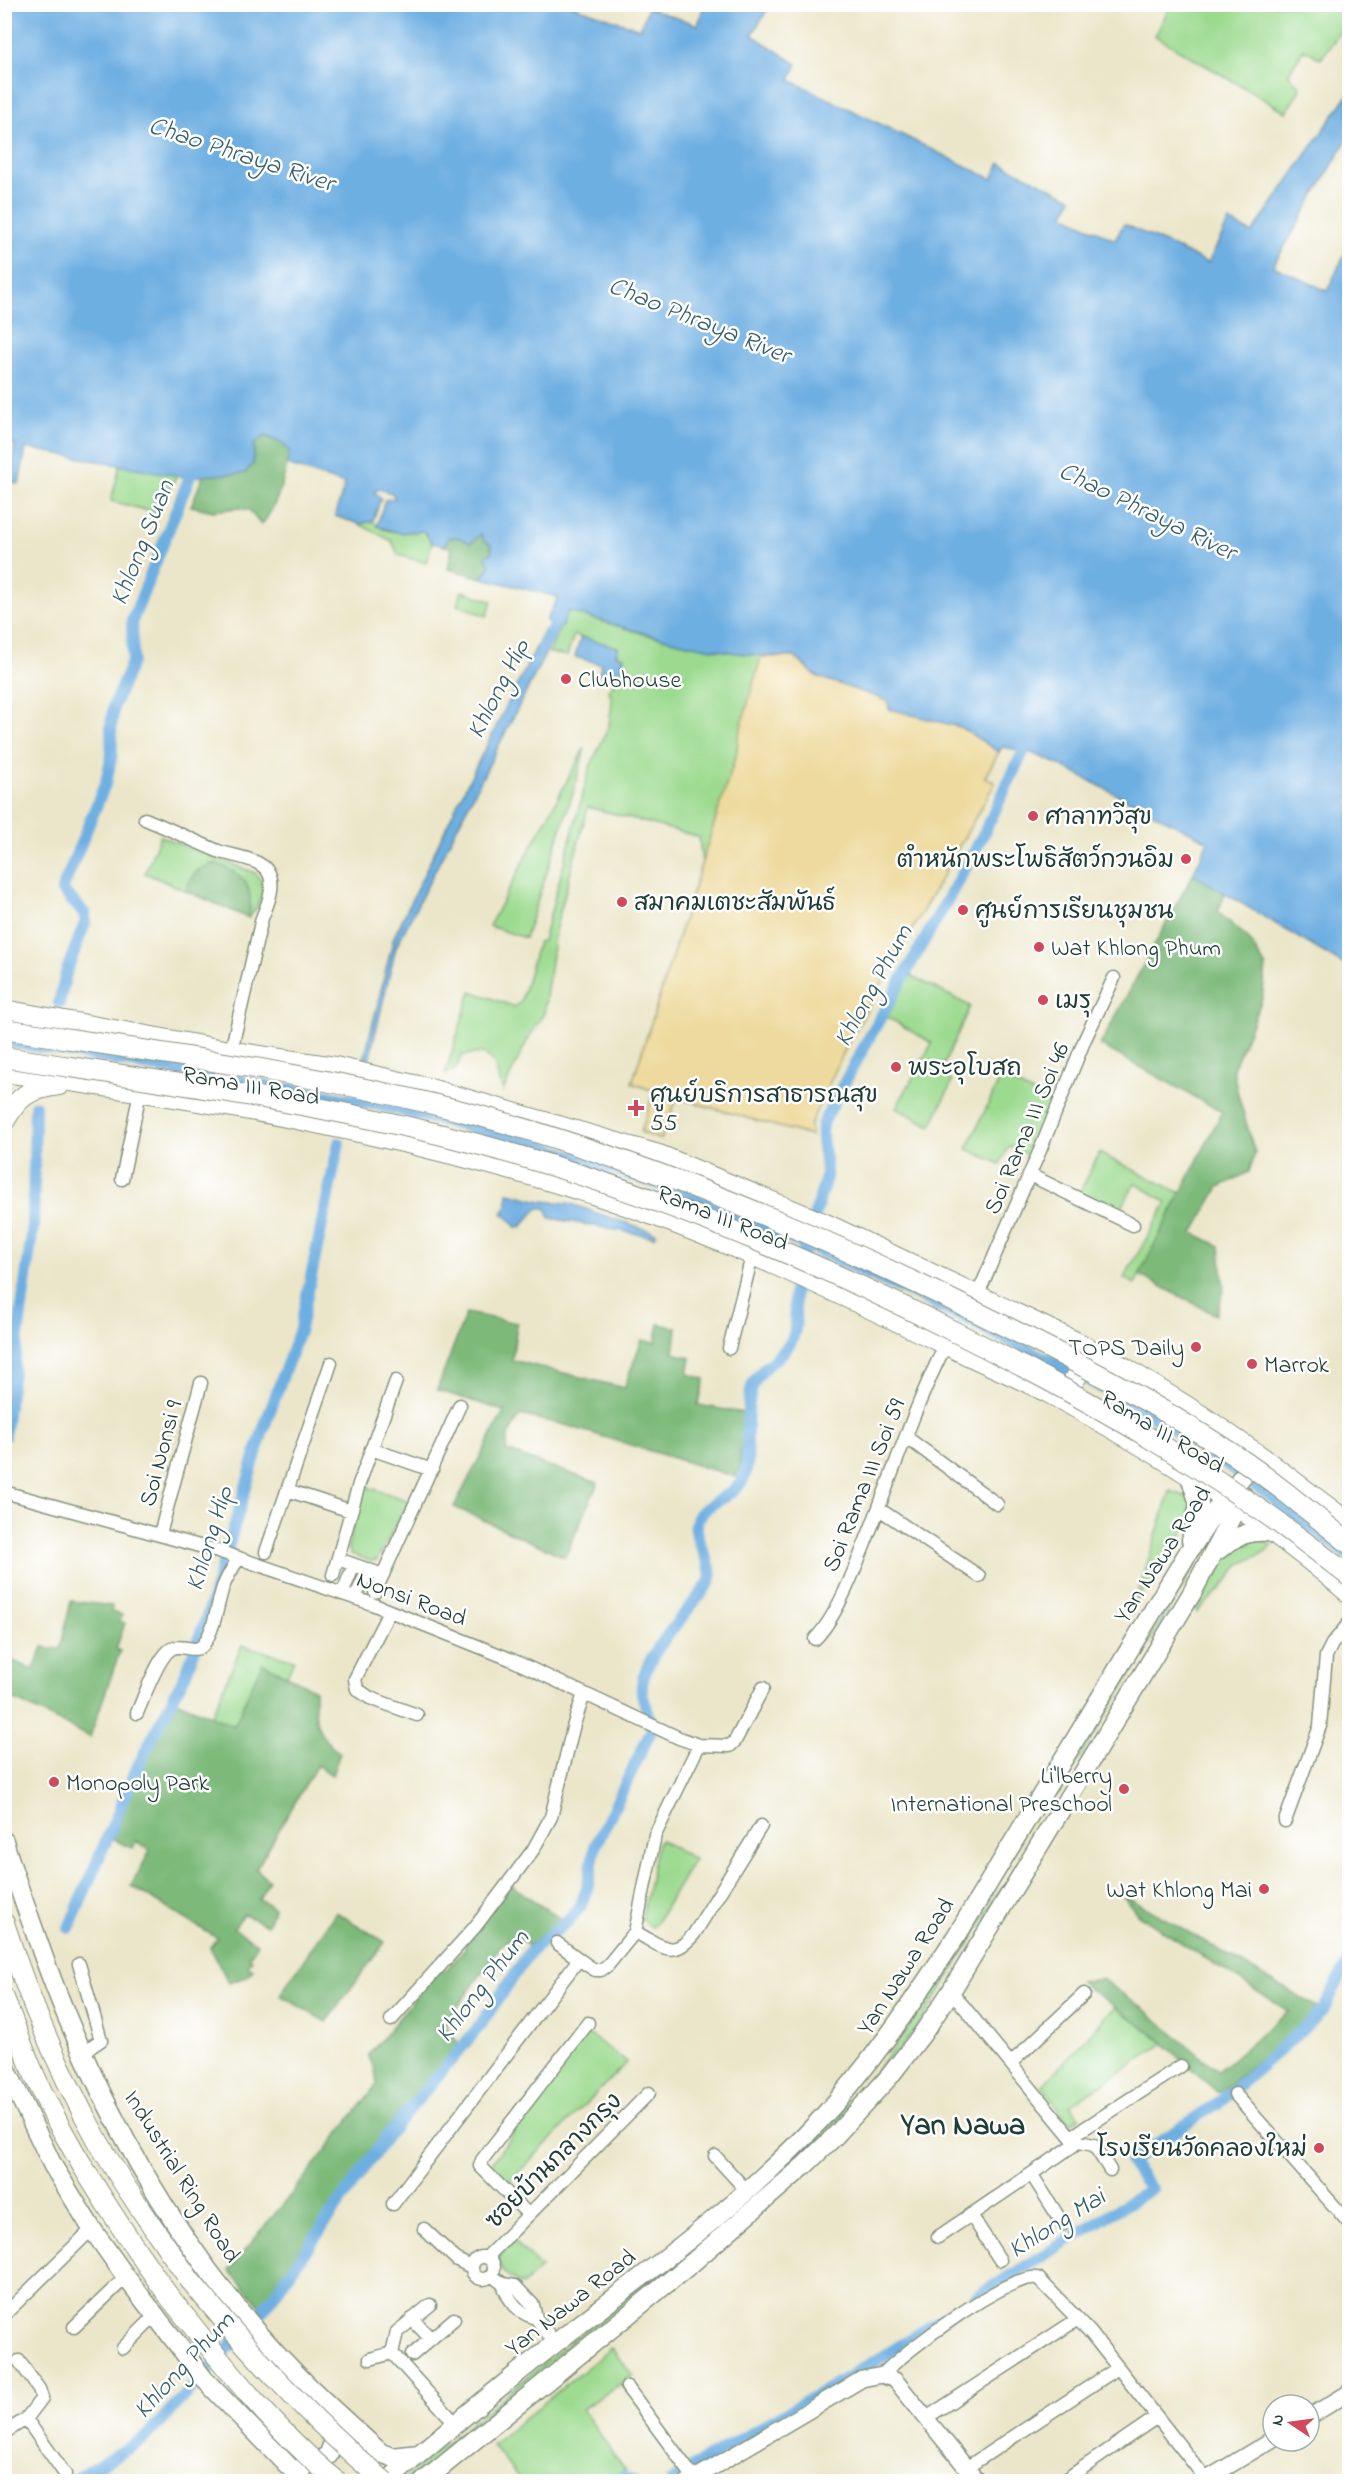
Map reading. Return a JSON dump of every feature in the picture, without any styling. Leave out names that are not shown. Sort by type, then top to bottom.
[{"type":"main road","name":"Rama III Road","points":[[4,1010],[230,1065],[335,1067],[427,1088],[659,1155],[811,1217],[978,1294],[1125,1368],[1194,1411],[1254,1466],[1350,1524]]},
{"type":"main road","name":"Rama III Road","points":[[4,1029],[284,1074],[401,1097],[473,1114],[687,1182],[831,1242],[1074,1360],[1180,1420],[1243,1461],[1350,1544]]},
{"type":"main road","name":"Rama III Road","points":[[4,1057],[315,1107],[381,1120],[541,1162],[727,1228],[828,1271],[913,1311],[1076,1394],[1146,1434],[1263,1511],[1350,1577]]},
{"type":"main road","points":[[230,1065],[235,1106]]},
{"type":"main road","name":"Rama III Road","points":[[4,1072],[235,1106],[416,1144],[511,1170],[643,1212],[792,1273],[1049,1393],[1190,1476],[1235,1496],[1275,1533],[1350,1594]]},
{"type":"main road","points":[[4,1122],[17,1101],[29,1091],[77,1082]]},
{"type":"main road","points":[[1049,1393],[1065,1389],[1078,1374],[1080,1344]]},
{"type":"main road","name":"Yan Nawa Road","points":[[386,2481],[747,2191],[819,2121],[869,2063],[918,1994],[1189,1551],[1235,1496],[1254,1466]]},
{"type":"main road","points":[[1189,1551],[1199,1504],[1190,1476]]},
{"type":"main road","name":"Yan Nawa Road","points":[[423,2481],[439,2475],[719,2241],[805,2165],[889,2077],[923,2033],[951,1991],[1192,1593],[1213,1554],[1235,1496]]},
{"type":"main road","points":[[1323,1570],[1322,1555],[1328,1541],[1339,1532],[1350,1530]]},
{"type":"main road","points":[[1213,1554],[1244,1533],[1258,1531],[1275,1533]]},
{"type":"main road","points":[[991,1877],[1001,1875],[1015,1856],[1042,1808],[1047,1804],[1056,1805],[1056,1818]]},
{"type":"main road","name":"Industrial Ring Road","points":[[4,1841],[43,1957],[82,2053],[129,2147],[199,2257],[250,2323],[341,2417],[381,2453],[392,2457],[419,2454]]},
{"type":"main road","name":"Industrial Ring Road","points":[[4,1923],[35,2008],[69,2085],[99,2142],[189,2279],[246,2348],[295,2399],[346,2449],[386,2481]]},
{"type":"main road","points":[[4,1998],[45,2098],[119,2227],[168,2295],[241,2385],[284,2432],[338,2481]]},
{"type":"main road","points":[[4,2064],[53,2166],[92,2229],[126,2277],[202,2376],[304,2481]]},
{"type":"main road","points":[[281,2458],[302,2467],[328,2456],[340,2431],[341,2417]]},
{"type":"street","points":[[145,819],[254,863],[266,870],[270,879],[270,900],[259,929],[230,1065]]},
{"type":"street","name":"Soi Rama III Soi 46","points":[[978,1294],[1030,1175],[1085,1039],[1114,978]]},
{"type":"street","points":[[122,1179],[140,1092]]},
{"type":"street","points":[[1030,1175],[1133,1225]]},
{"type":"street","points":[[729,1348],[752,1256]]},
{"type":"street","name":"Soi Rama III Soi 59","points":[[815,1639],[824,1628],[845,1588],[879,1509],[924,1388],[946,1344]]},
{"type":"street","points":[[266,1552],[331,1363]]},
{"type":"street","points":[[333,1575],[371,1449],[396,1381]]},
{"type":"street","name":"Soi Nonsi 9","points":[[160,1534],[201,1383]]},
{"type":"street","points":[[375,1592],[460,1405]]},
{"type":"street","points":[[906,1437],[997,1504]]},
{"type":"street","points":[[371,1449],[432,1470]]},
{"type":"street","points":[[287,1490],[351,1511]]},
{"type":"street","name":"Nonsi Road","points":[[4,1492],[231,1555],[342,1594],[510,1659],[645,1723],[699,1745],[730,1746],[735,1741],[763,1688]]},
{"type":"street","points":[[879,1509],[979,1576]]},
{"type":"street","points":[[137,1713],[156,1670],[167,1652],[173,1648],[194,1649],[207,1639],[231,1555]]},
{"type":"street","points":[[338,1559],[383,1575]]},
{"type":"street","points":[[342,1594],[354,1565]]},
{"type":"street","points":[[355,1599],[368,1570]]},
{"type":"street","points":[[389,1612],[355,1679],[357,1689],[370,1698],[417,1715]]},
{"type":"street","points":[[1285,1821],[1320,1726],[1326,1656],[1332,1644],[1350,1622]]},
{"type":"street","points":[[391,2020],[475,1927],[533,1850],[551,1817],[573,1724],[584,1694]]},
{"type":"street","points":[[557,1943],[596,1970],[601,1970],[608,1965],[635,1932],[655,1835],[699,1745]]},
{"type":"street","points":[[635,1932],[668,1949],[678,1950],[685,1946],[761,1826]]},
{"type":"street","points":[[393,2204],[579,1959]]},
{"type":"street","points":[[79,1964],[101,2040],[82,2053]]},
{"type":"street","points":[[951,1991],[1073,2139],[1094,2145],[1110,2170]]},
{"type":"street","points":[[1011,2063],[1084,1994]]},
{"type":"street","points":[[528,2214],[480,2166],[482,2160],[588,2023]]},
{"type":"street","points":[[1073,2139],[1181,2066]]},
{"type":"street","name":"ซอยบ้านกลางกรุง","points":[[471,2267],[477,2258],[487,2257],[649,2093]]},
{"type":"street","points":[[1235,2094],[1350,2224]]},
{"type":"street","points":[[938,2237],[1072,2149],[1073,2139]]},
{"type":"street","points":[[715,2156],[747,2191]]},
{"type":"street","points":[[1032,2175],[1063,2224]]},
{"type":"street","points":[[971,2215],[1000,2260]]},
{"type":"street","points":[[4,2315],[92,2229]]},
{"type":"street","points":[[423,2229],[457,2260],[471,2267],[473,2274],[478,2278],[485,2279],[491,2275],[502,2284],[515,2286],[533,2305],[536,2318],[555,2343]]},
{"type":"street","name":"ซอยบ้านกลางกรุง","points":[[487,2257],[494,2265],[491,2275]]},
{"type":"street","points":[[74,2327],[126,2277]]},
{"type":"street","points":[[882,2375],[921,2340],[1000,2290],[1033,2277],[1043,2282],[1078,2319],[1157,2417],[1204,2480],[1261,2446]]},
{"type":"street","points":[[392,2353],[397,2332],[430,2305]]},
{"type":"street","points":[[123,2348],[155,2316]]},
{"type":"street","points":[[412,2319],[431,2339]]},
{"type":"street","points":[[412,2355],[453,2319]]},
{"type":"street","points":[[926,2418],[1078,2319]]},
{"type":"street","points":[[370,2360],[392,2353]]},
{"type":"street","points":[[392,2353],[456,2424]]},
{"type":"street","points":[[4,2433],[26,2419],[42,2398],[39,2389],[19,2361]]},
{"type":"street","points":[[966,2468],[1118,2368]]},
{"type":"street","points":[[627,2387],[691,2480],[862,2379],[882,2375],[895,2380],[978,2481]]},
{"type":"street","points":[[1321,2410],[1350,2392]]},
{"type":"street","points":[[1062,2481],[1157,2417]]},
{"type":"street","points":[[26,2419],[65,2474]]},
{"type":"green space","points":[[1161,5],[1349,5],[1349,19],[1321,59],[1304,49],[1288,74],[1301,88],[1286,112],[1155,36],[1168,10]]},
{"type":"green space","points":[[265,436],[281,443],[290,451],[276,500],[261,525],[249,510],[238,508],[213,511],[191,506],[204,474],[245,473],[253,464],[254,444]]},
{"type":"green space","points":[[120,465],[177,475],[157,513],[111,501]]},
{"type":"green space","points":[[373,521],[383,529],[390,531],[424,531],[432,543],[426,563],[398,555],[392,541],[359,524]]},
{"type":"green space","points":[[481,533],[489,544],[492,555],[482,578],[448,569],[452,548],[444,546],[448,538],[458,537],[471,543]]},
{"type":"green space","points":[[462,591],[492,601],[487,616],[457,605]]},
{"type":"green space","points":[[568,611],[651,636],[795,657],[738,738],[737,752],[702,863],[699,837],[588,807],[555,931],[544,1013],[527,1041],[503,1091],[493,1061],[483,1053],[463,1055],[455,1070],[445,1074],[471,991],[515,1007],[521,1001],[538,942],[543,941],[590,767],[609,726],[612,701],[609,691],[616,679],[618,648],[574,635],[567,656],[549,653]]},
{"type":"green space","points":[[585,747],[574,790],[525,938],[489,926]]},
{"type":"green space","points":[[160,836],[255,873],[260,878],[263,890],[257,907],[249,918],[145,873]]},
{"type":"green space","points":[[216,863],[235,872],[246,883],[250,897],[249,918],[186,891],[196,872]]},
{"type":"green space","points":[[1193,874],[1225,893],[1218,912],[1248,938],[1266,967],[1262,999],[1233,1069],[1255,1153],[1249,1172],[1219,1187],[1193,1233],[1220,1246],[1224,1291],[1216,1315],[1139,1275],[1222,1112],[1100,1045]]},
{"type":"green space","points":[[910,975],[970,1006],[942,1069],[952,1082],[931,1126],[896,1108],[932,1043],[887,1017]]},
{"type":"green space","points":[[1001,1077],[1055,1104],[1032,1157],[1009,1146],[1000,1164],[967,1149]]},
{"type":"green space","points":[[1099,1153],[1181,1193],[1135,1284],[1124,1278],[1167,1202],[1135,1183],[1119,1213],[1079,1194]]},
{"type":"green space","points":[[466,1313],[517,1323],[512,1360],[624,1388],[642,1340],[655,1343],[659,1324],[677,1328],[674,1353],[691,1358],[688,1374],[705,1379],[698,1405],[744,1413],[740,1466],[736,1477],[565,1425],[520,1415],[508,1436],[506,1451],[598,1483],[565,1557],[454,1507],[504,1411],[437,1390]]},
{"type":"green space","points":[[365,1486],[409,1501],[377,1560],[371,1561],[351,1554],[348,1547]]},
{"type":"green space","points":[[1170,1491],[1190,1498],[1194,1503],[1184,1532],[1135,1603]]},
{"type":"green space","points":[[1260,1538],[1272,1545],[1266,1552],[1240,1564],[1221,1589],[1196,1613],[1223,1560],[1238,1543]]},
{"type":"green space","points":[[1203,1547],[1205,1549],[1059,1794],[1055,1795],[1051,1792],[1097,1722]]},
{"type":"green space","points":[[71,1601],[112,1606],[111,1612],[122,1615],[120,1622],[125,1623],[116,1649],[120,1651],[90,1737],[5,1695],[5,1657],[33,1670],[43,1647],[60,1649]]},
{"type":"green space","points":[[242,1645],[294,1660],[287,1676],[262,1664],[234,1726],[211,1717]]},
{"type":"green space","points":[[262,1663],[315,1690],[318,1726],[325,1740],[340,1753],[332,1775],[317,1765],[256,1869],[269,1880],[259,1899],[274,1908],[267,1925],[243,1914],[234,1928],[258,1944],[249,1957],[252,1959],[248,1966],[253,1969],[247,1976],[229,1983],[210,1947],[217,1938],[131,1886],[150,1851],[136,1841],[133,1848],[111,1839],[138,1772],[176,1701],[234,1726]]},
{"type":"green space","points":[[661,1840],[694,1859],[656,1924],[652,1927],[642,1920],[657,1843]]},
{"type":"green space","points":[[511,1885],[562,1920],[528,1946],[517,1935],[502,1944],[445,2025],[459,2044],[384,2132],[330,2213],[261,2307],[229,2270],[377,2084],[375,2069],[368,2056],[440,1967],[445,1971],[465,1949],[465,1942]]},
{"type":"green space","points":[[1006,1885],[927,2012],[886,2069],[844,2117],[767,2191],[411,2481],[399,2482],[780,2170],[857,2092],[896,2044],[940,1982],[995,1897]]},
{"type":"green space","points":[[1121,1893],[1319,2008],[1310,2019],[1220,2092],[1217,2092],[1156,2036],[1080,1982],[1102,1979],[1148,2012],[1218,2071],[1288,2011],[1138,1915]]},
{"type":"green space","points":[[336,1912],[385,1942],[326,2022],[280,1995]]},
{"type":"green space","points":[[1115,2007],[1164,2043],[1071,2105],[1080,2118],[1069,2124],[1042,2086]]},
{"type":"green space","points":[[587,2033],[627,2062],[506,2185],[488,2168]]},
{"type":"green space","points":[[514,2241],[541,2268],[522,2285],[504,2273],[498,2263],[500,2256]]},
{"type":"green space","points":[[611,2348],[633,2376],[582,2409],[625,2470],[606,2481],[521,2481],[492,2445]]},
{"type":"sand","points":[[761,657],[795,657],[816,676],[888,701],[889,709],[960,727],[999,752],[985,777],[995,783],[849,1041],[810,1125],[811,1136],[677,1098],[661,1140],[641,1132],[654,1091],[632,1083],[737,752],[738,738]]},
{"type":"water","name":"Chao Phraya River","points":[[568,4],[640,29],[648,8],[698,25],[704,5],[770,5],[752,35],[797,64],[790,80],[992,179],[1000,163],[1072,198],[1064,215],[1115,240],[1124,224],[1208,263],[1229,221],[1252,233],[1349,93],[1349,137],[1273,266],[1327,291],[1349,245],[1349,968],[1193,874],[1208,841],[1051,761],[1029,752],[1002,747],[999,752],[960,727],[889,709],[888,701],[816,676],[795,657],[737,653],[708,648],[568,611],[562,627],[546,621],[558,597],[482,578],[490,567],[486,557],[492,552],[491,544],[484,541],[481,534],[471,543],[458,537],[448,538],[444,546],[432,543],[424,531],[400,533],[377,526],[385,500],[395,498],[392,493],[379,489],[374,492],[381,498],[373,521],[359,524],[335,516],[345,484],[287,465],[289,450],[281,443],[265,436],[254,444],[253,464],[245,473],[185,477],[26,448],[19,484],[8,482],[15,445],[4,443],[5,5]]},
{"type":"water","points":[[545,630],[555,635],[396,947],[369,1060],[364,1059],[394,937],[463,792]]},
{"type":"water","points":[[581,637],[618,647],[616,655],[624,657],[617,679],[599,674],[601,664],[575,657]]},
{"type":"water","points":[[508,1193],[541,1201],[568,1203],[656,1233],[654,1237],[550,1218],[546,1208],[539,1208],[521,1227],[515,1227],[514,1223],[502,1213],[507,1206]]},
{"type":"waterway","name":"Khlong Suan","points":[[59,1003],[67,970],[85,923],[85,914],[62,890],[106,782],[112,754],[111,727],[114,705],[133,660],[132,621],[196,461]]},
{"type":"waterway","name":"Khlong Hip","points":[[544,645],[562,610]]},
{"type":"waterway","name":"Khlong Phum","points":[[71,2482],[145,2438],[265,2308],[387,2136],[478,2028],[530,1952],[568,1921],[580,1907],[588,1886],[595,1847],[652,1729],[642,1691],[645,1672],[661,1645],[710,1581],[711,1573],[697,1535],[697,1520],[706,1508],[734,1490],[744,1477],[747,1464],[747,1419],[754,1382],[790,1344],[795,1331],[795,1287],[826,1177],[822,1125],[972,856],[1031,737]]},
{"type":"waterway","points":[[13,1042],[385,1106],[528,1142],[663,1185],[806,1245],[923,1298],[1091,1381],[1167,1424],[1264,1491],[1350,1557]]},
{"type":"waterway","name":"Khlong Suan","points":[[4,1436],[33,1227],[35,1106]]},
{"type":"waterway","name":"Khlong Hip","points":[[69,1928],[137,1768],[186,1673],[209,1611],[263,1430],[300,1329],[339,1143]]},
{"type":"waterway","name":"Khlong Mai","points":[[976,2297],[1151,2189],[1130,2162],[1222,2100],[1312,2021],[1324,2009],[1350,1958]]},
{"type":"waterway","name":"Khlong Mai","points":[[693,2467],[879,2359],[956,2310]]},
{"type":"waterway","name":"Khlong Mai","points":[[671,2482],[680,2476]]},
{"type":"waterway","name":"Khlong Mai","points":[[615,2482],[623,2477],[632,2482]]},
{"type":"place","name":"Clubhouse","points":[[566,679]]},
{"type":"place","name":"ศาลาทวีสุข","points":[[1033,816]]},
{"type":"place","name":"ตำหนักพระโพธิสัตว์กวนอิม","points":[[1186,859]]},
{"type":"place","name":"สมาคมเตชะสัมพันธ์","points":[[622,902]]},
{"type":"place","name":"ศูนย์การเรียนชุมชน","points":[[963,910]]},
{"type":"place","name":"Wat Khlong Phum","points":[[1039,947]]},
{"type":"place","name":"เมรุ","points":[[1043,1000]]},
{"type":"place","name":"พระอุโบสถ","points":[[896,1067]]},
{"type":"place","name":"ศูนย์บริการสาธารณสุข 55","points":[[636,1108]]},
{"type":"place","name":"TOPS Daily","points":[[1196,1347]]},
{"type":"place","name":"Marrok","points":[[1252,1364]]},
{"type":"place","name":"Monopoly Park","points":[[54,1782]]},
{"type":"place","name":"Li'lberry International Preschool","points":[[1124,1789]]},
{"type":"place","name":"Wat Khlong Mai","points":[[1264,1889]]},
{"type":"place","name":"โรงเรียนวัดคลองใหม่","points":[[1319,2148]]},
{"type":"district","name":"Yan Nawa","points":[[963,2124]]}]
